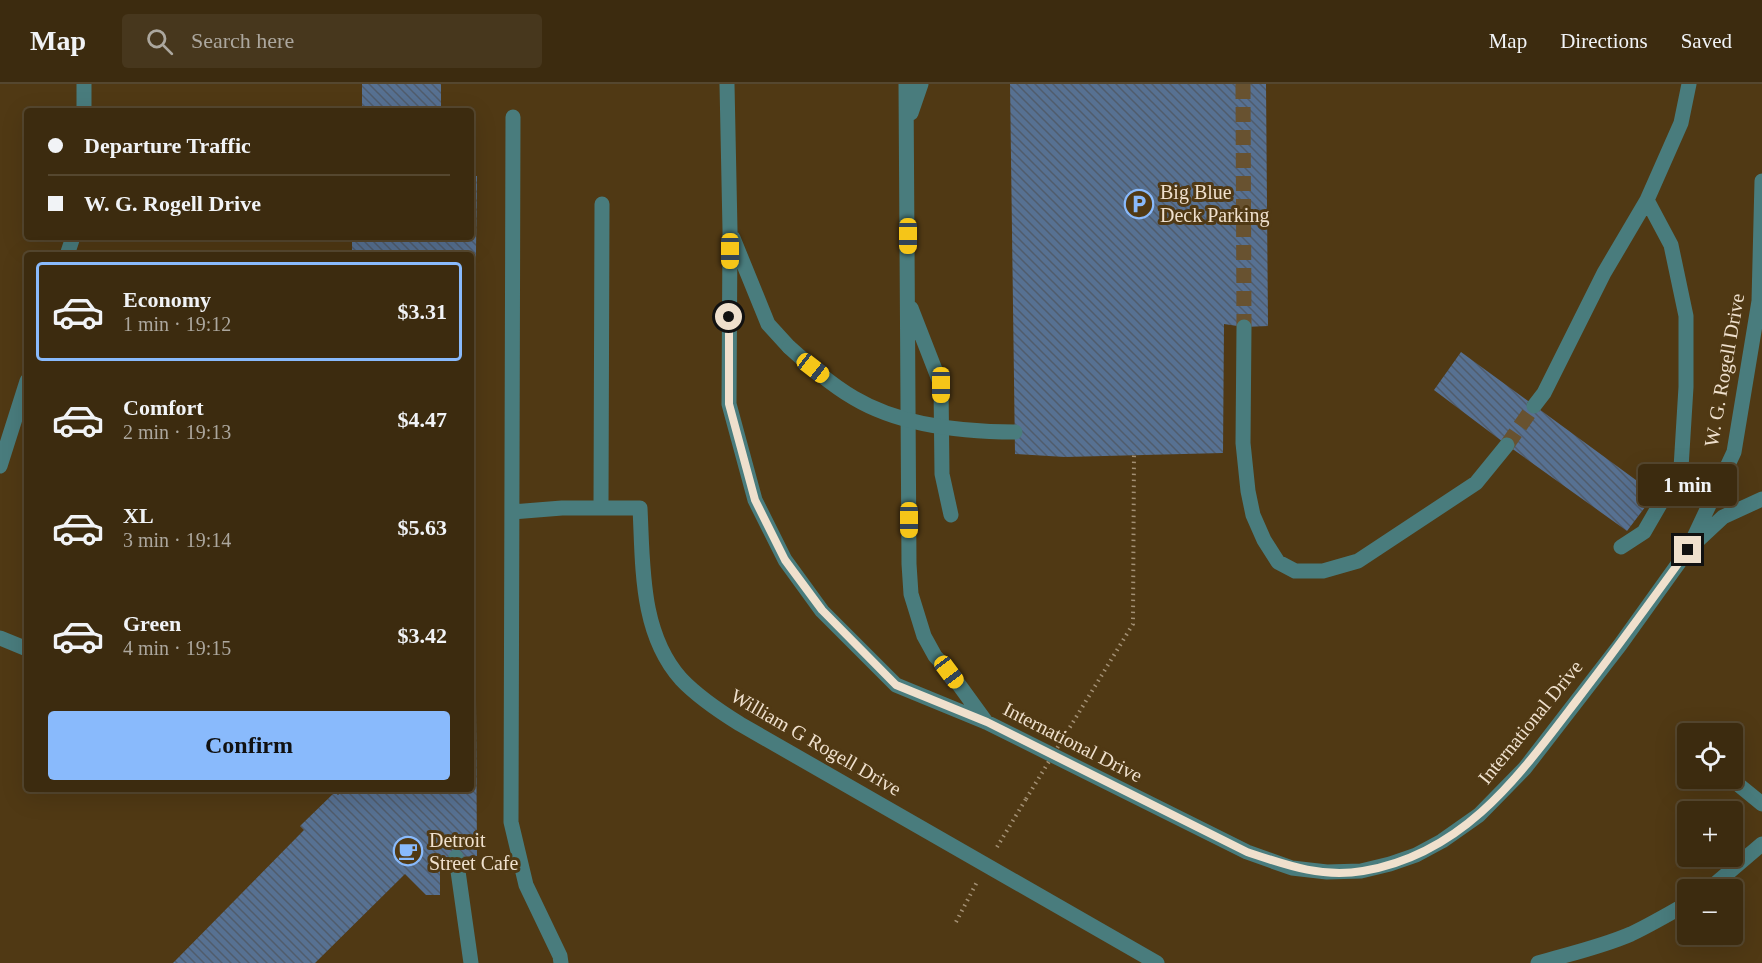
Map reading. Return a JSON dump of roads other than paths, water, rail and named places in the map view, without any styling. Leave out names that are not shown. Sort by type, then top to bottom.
[{"type":"street","points":[[84,84],[84,108]]},
{"type":"street","points":[[727,84],[730,230],[729,404],[755,500],[785,560],[822,610],[896,685],[987,722]]},
{"type":"street","name":"International Drive","points":[[906,84],[911,594],[929,646],[987,722],[1247,852],[1292,868],[1327,872],[1361,871],[1416,855],[1442,841],[1479,815],[1525,768],[1620,645]]},
{"type":"street","points":[[907,127],[921,84]]},
{"type":"street","points":[[1534,406],[1544,393],[1604,273],[1647,200],[1681,123],[1689,84]]},
{"type":"street","points":[[513,117],[511,822],[526,885],[560,956],[561,963]]},
{"type":"street","name":"W. G. Rogell Drive","points":[[1620,645],[1688,550],[1734,452],[1760,301],[1762,180]]},
{"type":"street","points":[[1621,547],[1644,532],[1681,468],[1686,387],[1686,316],[1671,245],[1647,200]]},
{"type":"street","points":[[601,508],[602,204]]},
{"type":"street","points":[[730,230],[768,324],[789,346],[838,388],[879,411],[904,418],[956,429],[1015,432]]},
{"type":"street","points":[[908,300],[941,385],[942,474],[951,516]]},
{"type":"street","points":[[1244,327],[1243,442],[1253,515],[1264,540],[1278,562],[1295,571],[1323,571],[1358,561],[1476,483],[1506,445]]},
{"type":"street","points":[[0,466],[24,390]]},
{"type":"street","points":[[1688,550],[1723,517],[1762,499]]},
{"type":"street","name":"William G Rogell Drive","points":[[512,512],[562,508],[640,508],[647,606],[657,638],[666,657],[681,679],[708,704],[1157,963]]},
{"type":"street","points":[[0,638],[24,648]]},
{"type":"street","points":[[1743,788],[1762,804]]},
{"type":"street","points":[[1721,879],[1762,844]]},
{"type":"street","points":[[456,857],[471,963]]},
{"type":"street","points":[[1538,963],[1629,935],[1677,910]]},
{"type":"tunnel","points":[[1243,84],[1244,327]]},
{"type":"tunnel","points":[[1507,445],[1534,406]]},
{"type":"place","name":"Big Blue Deck Parking","points":[[1139,204]]},
{"type":"place","name":"Detroit Street Cafe","points":[[408,851]]}]
